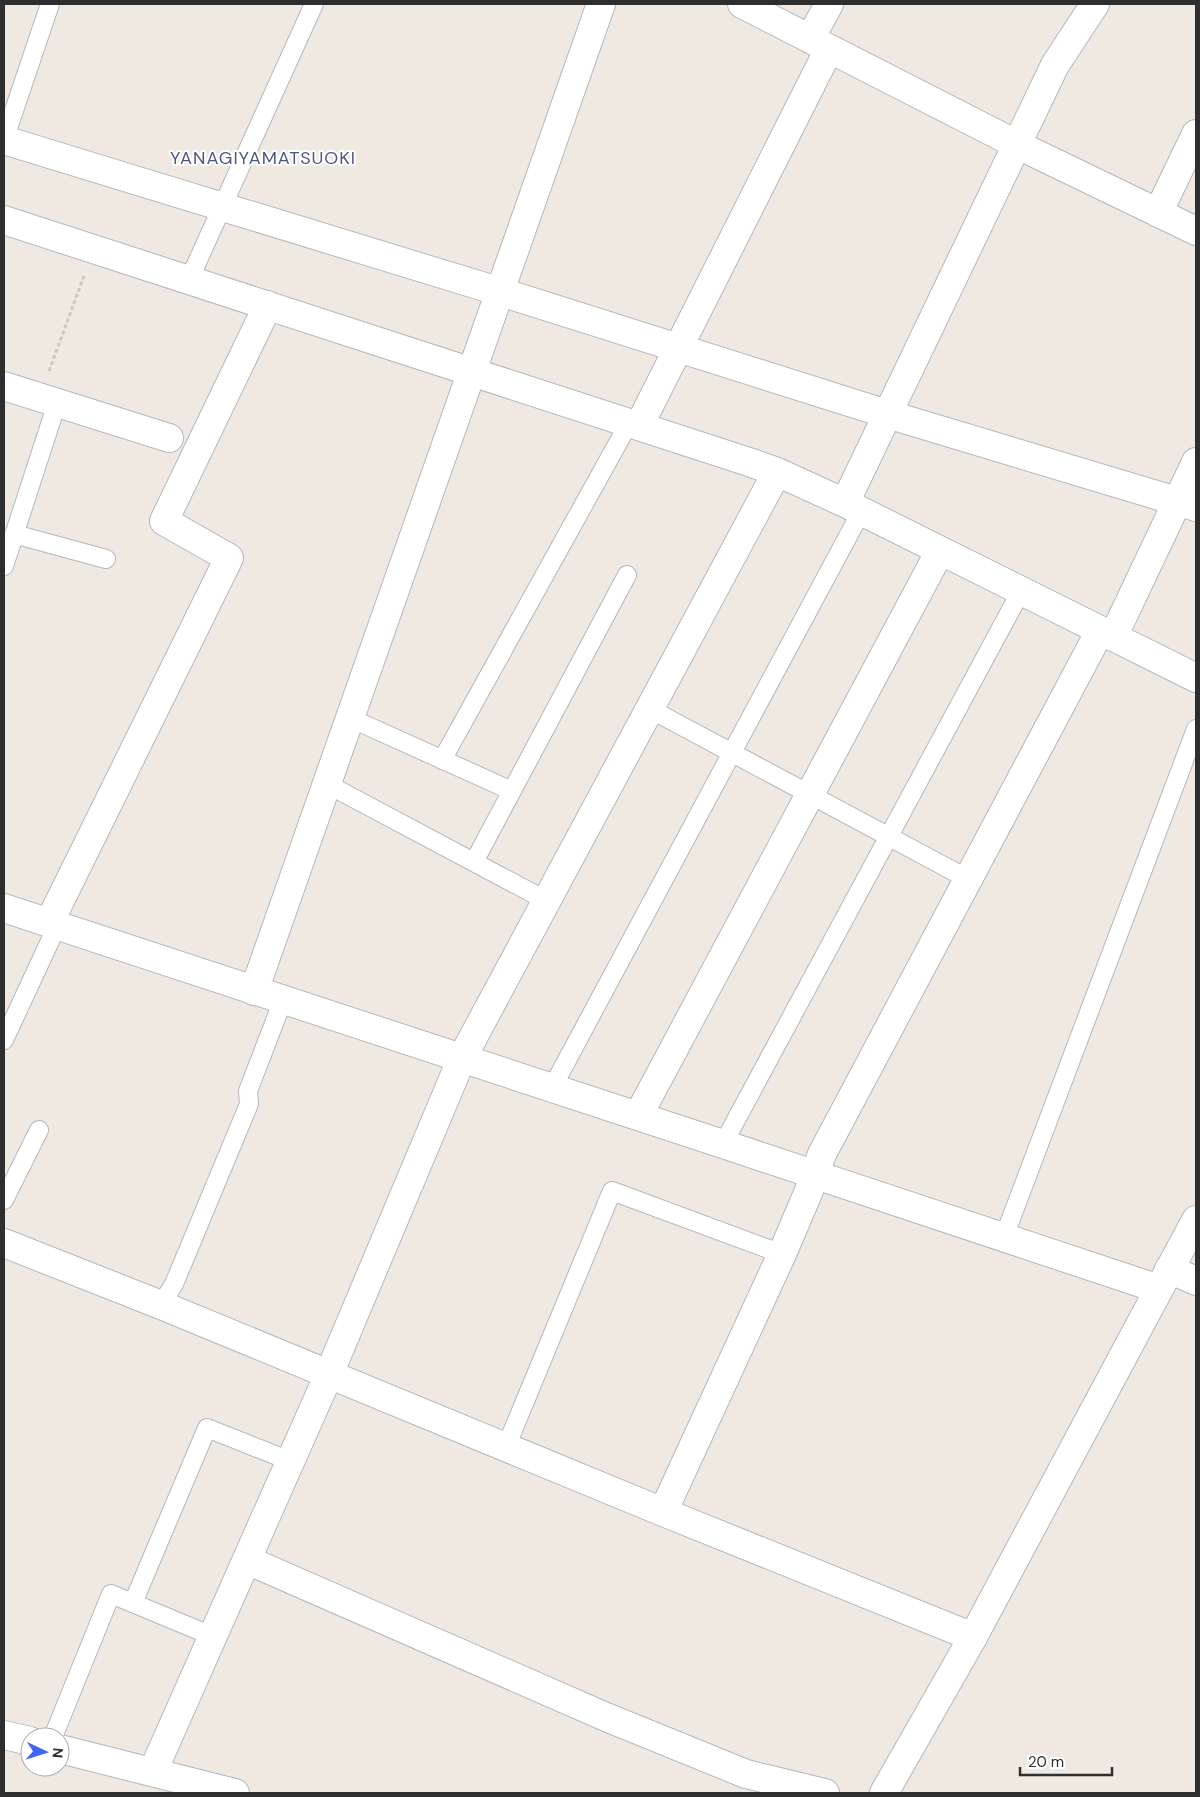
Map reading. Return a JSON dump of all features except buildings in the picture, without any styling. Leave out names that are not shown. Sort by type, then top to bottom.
[{"type":"street","points":[[254,990],[601,4]]},
{"type":"street","points":[[742,4],[1018,145],[1196,231]]},
{"type":"street","points":[[634,424],[679,348],[820,44],[829,4]]},
{"type":"street","points":[[853,508],[887,414],[1055,65],[1096,4]]},
{"type":"street","points":[[1158,213],[1196,134]]},
{"type":"street","points":[[4,140],[501,292],[887,414],[1187,504]]},
{"type":"street","points":[[4,220],[777,472],[1196,678]]},
{"type":"street","points":[[53,924],[229,558],[164,521],[268,306]]},
{"type":"street","points":[[4,386],[169,438]]},
{"type":"street","points":[[663,1512],[782,1254],[822,1154],[968,878],[1106,634],[1187,504],[1196,462]]},
{"type":"street","points":[[153,1771],[329,1374],[462,1058],[777,472]]},
{"type":"street","points":[[638,1116],[940,551]]},
{"type":"street","points":[[4,908],[815,1174],[1004,1238],[1164,1279],[1196,1281]]},
{"type":"street","points":[[884,1793],[973,1637],[1196,1220]]},
{"type":"street","points":[[4,1243],[161,1305],[663,1512],[973,1637]]},
{"type":"street","points":[[248,1560],[606,1717],[746,1774],[825,1793]]},
{"type":"street","points":[[4,1735],[20,1739]]},
{"type":"street","points":[[70,1751],[235,1793]]},
{"type":"lane","points":[[4,140],[50,4]]},
{"type":"lane","points":[[189,280],[314,4]]},
{"type":"lane","points":[[4,566],[48,400]]},
{"type":"lane","points":[[442,760],[634,424]]},
{"type":"lane","points":[[552,1088],[732,752],[853,508]]},
{"type":"lane","points":[[14,534],[106,559]]},
{"type":"lane","points":[[474,862],[627,575]]},
{"type":"lane","points":[[723,1144],[1021,591]]},
{"type":"lane","points":[[650,709],[968,878]]},
{"type":"lane","points":[[350,718],[512,791]]},
{"type":"lane","points":[[1004,1238],[1196,729]]},
{"type":"lane","points":[[327,784],[547,901]]},
{"type":"lane","points":[[4,1040],[53,924]]},
{"type":"lane","points":[[161,1305],[174,1284],[249,1104],[248,1090],[282,1000]]},
{"type":"lane","points":[[4,1200],[39,1130]]},
{"type":"lane","points":[[506,1447],[612,1190],[782,1254]]},
{"type":"lane","points":[[133,1603],[207,1428],[290,1461]]},
{"type":"lane","points":[[57,1727],[111,1594],[212,1636]]},
{"type":"path","points":[[48,400],[94,249]]},
{"type":"district","name":"YANAGIYAMATSUOKI","points":[[263,158]]}]
